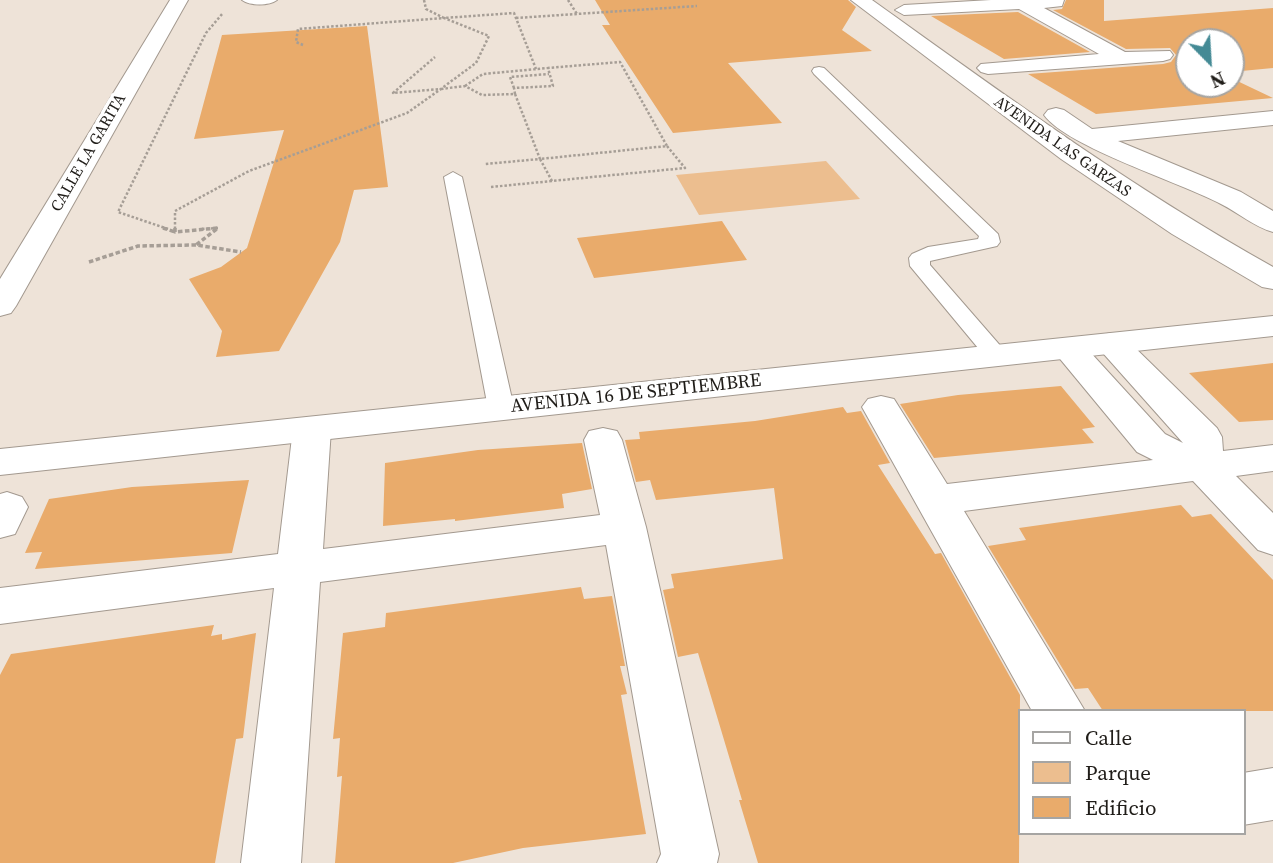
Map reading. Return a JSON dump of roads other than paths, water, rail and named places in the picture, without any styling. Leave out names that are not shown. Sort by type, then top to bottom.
[{"type":"street","name":"CALLE LA GARITA","points":[[0,306],[179,0]]},
{"type":"street","name":"AVENIDA LAS GARZAS","points":[[860,0],[1050,140],[1182,228],[1273,280]]},
{"type":"street","points":[[896,5],[1056,2]]},
{"type":"street","points":[[1023,4],[1122,58]]},
{"type":"street","name":"AVENIDA LAS GARZAS","points":[[896,5],[1087,136],[1231,198],[1273,223]]},
{"type":"street","points":[[988,68],[1163,55]]},
{"type":"street","points":[[1050,140],[1273,118]]},
{"type":"street","name":"AVENIDA 16 DE SEPTIEMBRE","points":[[0,463],[1273,326]]},
{"type":"street","points":[[1111,343],[1203,437],[1203,467]]},
{"type":"street","points":[[1068,348],[1151,443],[1203,467],[1273,539]]},
{"type":"street","points":[[881,407],[1058,709]]},
{"type":"street","points":[[271,863],[312,429]]},
{"type":"street","points":[[603,440],[624,527],[690,854],[687,863]]},
{"type":"street","points":[[936,500],[1273,458]]},
{"type":"street","points":[[0,606],[299,566],[624,527]]},
{"type":"street","points":[[1245,799],[1273,794]]},
{"type":"lane","points":[[248,0],[271,0]]},
{"type":"lane","points":[[819,71],[988,234],[990,242],[979,246],[927,253],[919,258],[920,266],[996,355]]},
{"type":"lane","points":[[453,177],[501,408]]}]
